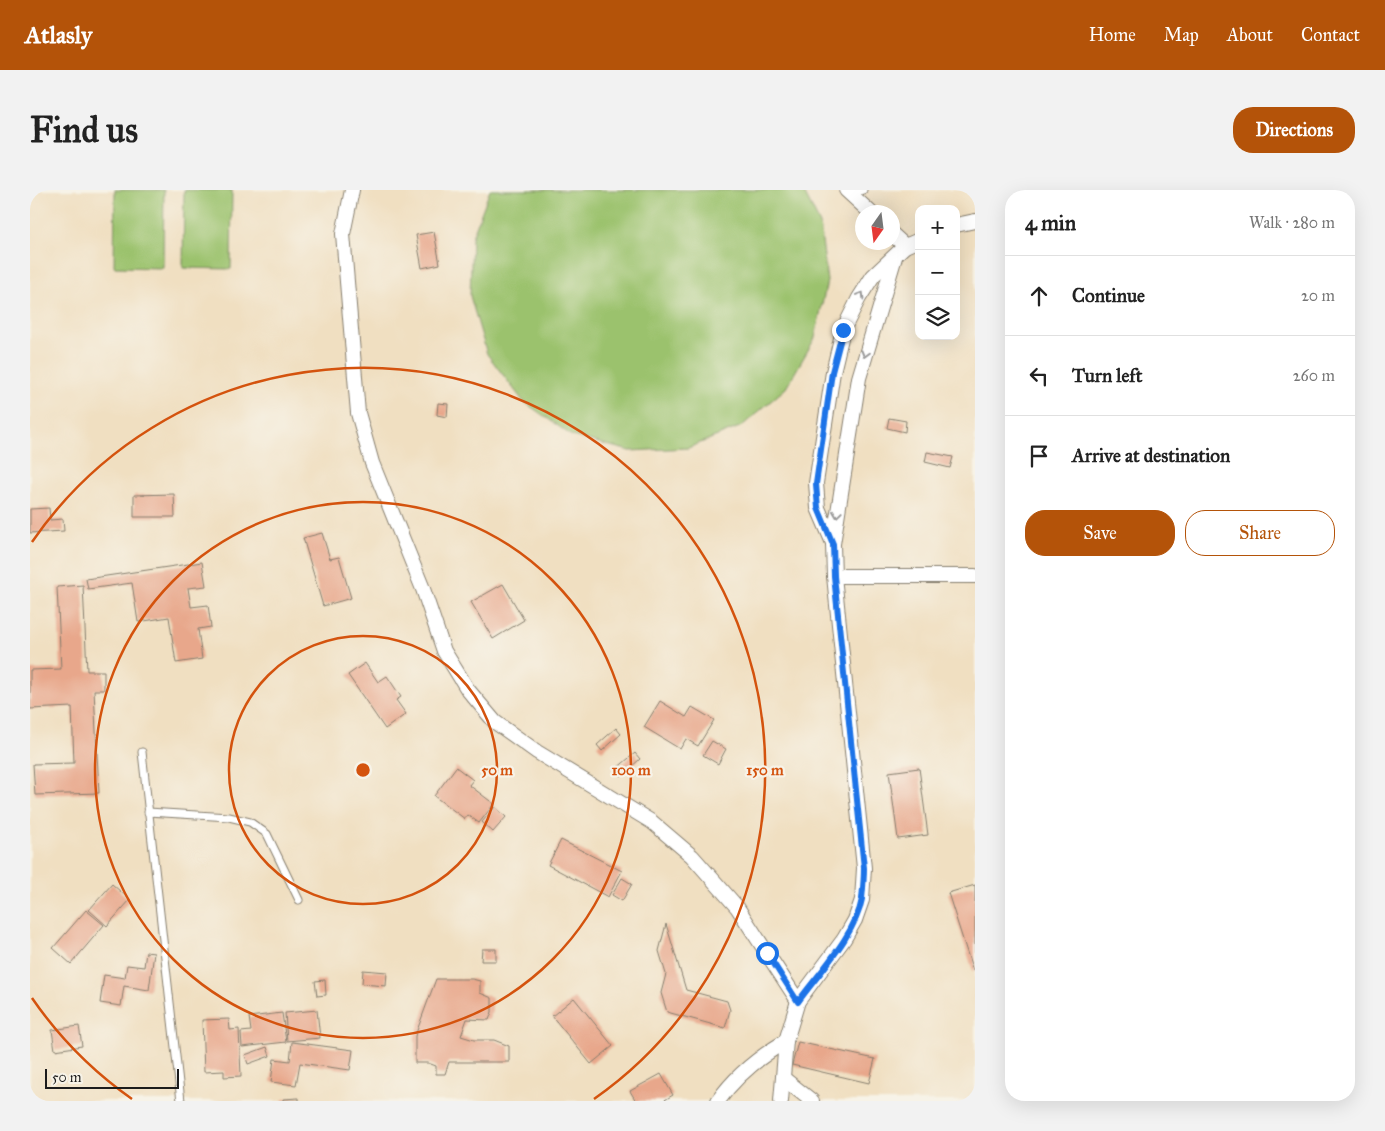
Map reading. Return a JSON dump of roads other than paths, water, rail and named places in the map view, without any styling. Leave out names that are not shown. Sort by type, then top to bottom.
[{"type":"street","points":[[352,190],[343,234],[358,413],[372,463],[423,589],[444,651],[468,690],[495,722],[538,752],[652,822],[692,856],[737,907],[798,1002]]},
{"type":"street","points":[[853,191],[864,205]]},
{"type":"street","points":[[960,224],[975,221]]},
{"type":"street","points":[[900,241],[905,246]]},
{"type":"street","points":[[833,544],[818,508],[816,484],[832,372],[843,330],[859,298],[873,276],[905,246],[915,242]]},
{"type":"street","points":[[781,1101],[786,1041],[798,1002],[844,939],[855,920],[862,900],[864,868],[834,576],[833,544],[859,378],[895,257]]},
{"type":"street","points":[[834,576],[975,576]]},
{"type":"street","points":[[718,1101],[744,1070],[764,1054],[786,1041]]},
{"type":"street","points":[[782,1078],[812,1101]]},
{"type":"lane","points":[[142,752],[180,1101]]},
{"type":"lane","points":[[148,812],[229,817],[250,822],[267,834],[299,900]]}]
